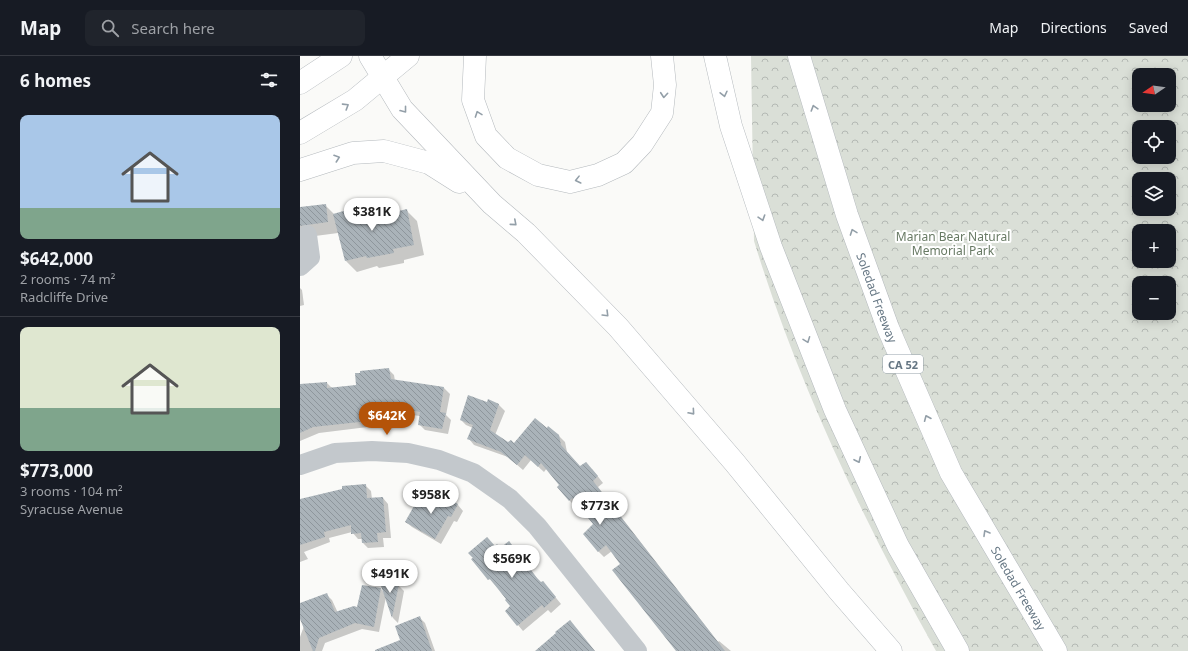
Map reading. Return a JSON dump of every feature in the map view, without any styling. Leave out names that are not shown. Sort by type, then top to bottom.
[{"type":"main road","points":[[300,83],[341,56]]},
{"type":"main road","points":[[370,56],[402,109],[492,204],[526,233],[618,327],[735,463],[839,591],[891,651]]},
{"type":"main road","points":[[300,133],[355,100],[408,56]]},
{"type":"main road","points":[[475,56],[473,100],[486,136],[507,158],[538,175],[570,182],[598,175],[624,163],[642,144],[662,113],[665,85],[662,56]]},
{"type":"main road","points":[[715,56],[731,126],[771,247],[835,410],[898,546],[958,651]]},
{"type":"main road","name":"Soledad Freeway","points":[[799,56],[847,215],[888,328],[951,473],[1056,651]]},
{"type":"main road","points":[[300,170],[353,153],[384,151],[429,163],[492,204]]},
{"type":"street","points":[[300,266],[310,257],[307,235]]},
{"type":"street","points":[[300,465],[335,453],[372,451],[408,453],[439,460],[473,473],[510,499],[537,526],[637,651]]},
{"type":"green space","name":"Marian Bear Natural Memorial Park","points":[[751,56],[1188,56],[1188,651],[936,651],[883,552],[834,450],[791,347],[771,294],[754,241]]},
{"type":"building","points":[[326,204],[328,222],[300,226],[300,207]]},
{"type":"building","points":[[368,204],[372,216],[385,211],[386,214],[407,209],[414,245],[393,249],[394,253],[367,258],[366,256],[345,261],[333,214]]},
{"type":"building","points":[[389,368],[391,379],[444,387],[440,412],[446,413],[442,429],[418,425],[420,412],[405,409],[406,403],[377,406],[378,420],[313,427],[300,433],[300,384],[327,382],[327,388],[356,385],[355,373],[360,373],[360,371]]},
{"type":"building","points":[[468,395],[487,402],[488,399],[499,404],[490,430],[508,442],[511,440],[514,443],[535,418],[547,428],[548,426],[559,435],[561,445],[580,466],[586,462],[598,476],[593,481],[725,651],[676,651],[612,570],[620,564],[606,545],[598,552],[583,534],[593,524],[572,498],[569,501],[557,487],[559,485],[541,463],[538,467],[525,455],[517,465],[501,452],[467,439],[473,425],[460,420]]},
{"type":"building","points":[[366,484],[367,498],[383,497],[386,532],[377,533],[378,542],[362,543],[361,533],[351,534],[351,525],[324,532],[325,537],[300,545],[300,499],[342,489],[342,486]]},
{"type":"building","points":[[440,494],[458,504],[451,517],[448,516],[435,539],[405,522],[419,497],[428,502],[429,500],[435,503]]},
{"type":"building","points":[[487,537],[495,546],[497,544],[500,548],[509,541],[537,578],[541,582],[543,581],[556,597],[544,608],[542,605],[517,626],[505,611],[510,606],[505,600],[506,599],[490,579],[488,580],[468,553]]},
{"type":"building","points":[[379,580],[399,584],[392,618]]},
{"type":"building","points":[[362,585],[381,588],[374,627],[355,623],[319,638],[315,651],[313,651],[300,619],[300,603],[327,593],[335,612],[354,606],[357,607]]},
{"type":"building","points":[[420,616],[432,651],[375,651],[400,640],[395,626]]},
{"type":"building","points":[[570,620],[595,651],[535,651],[556,633],[555,632]]}]
